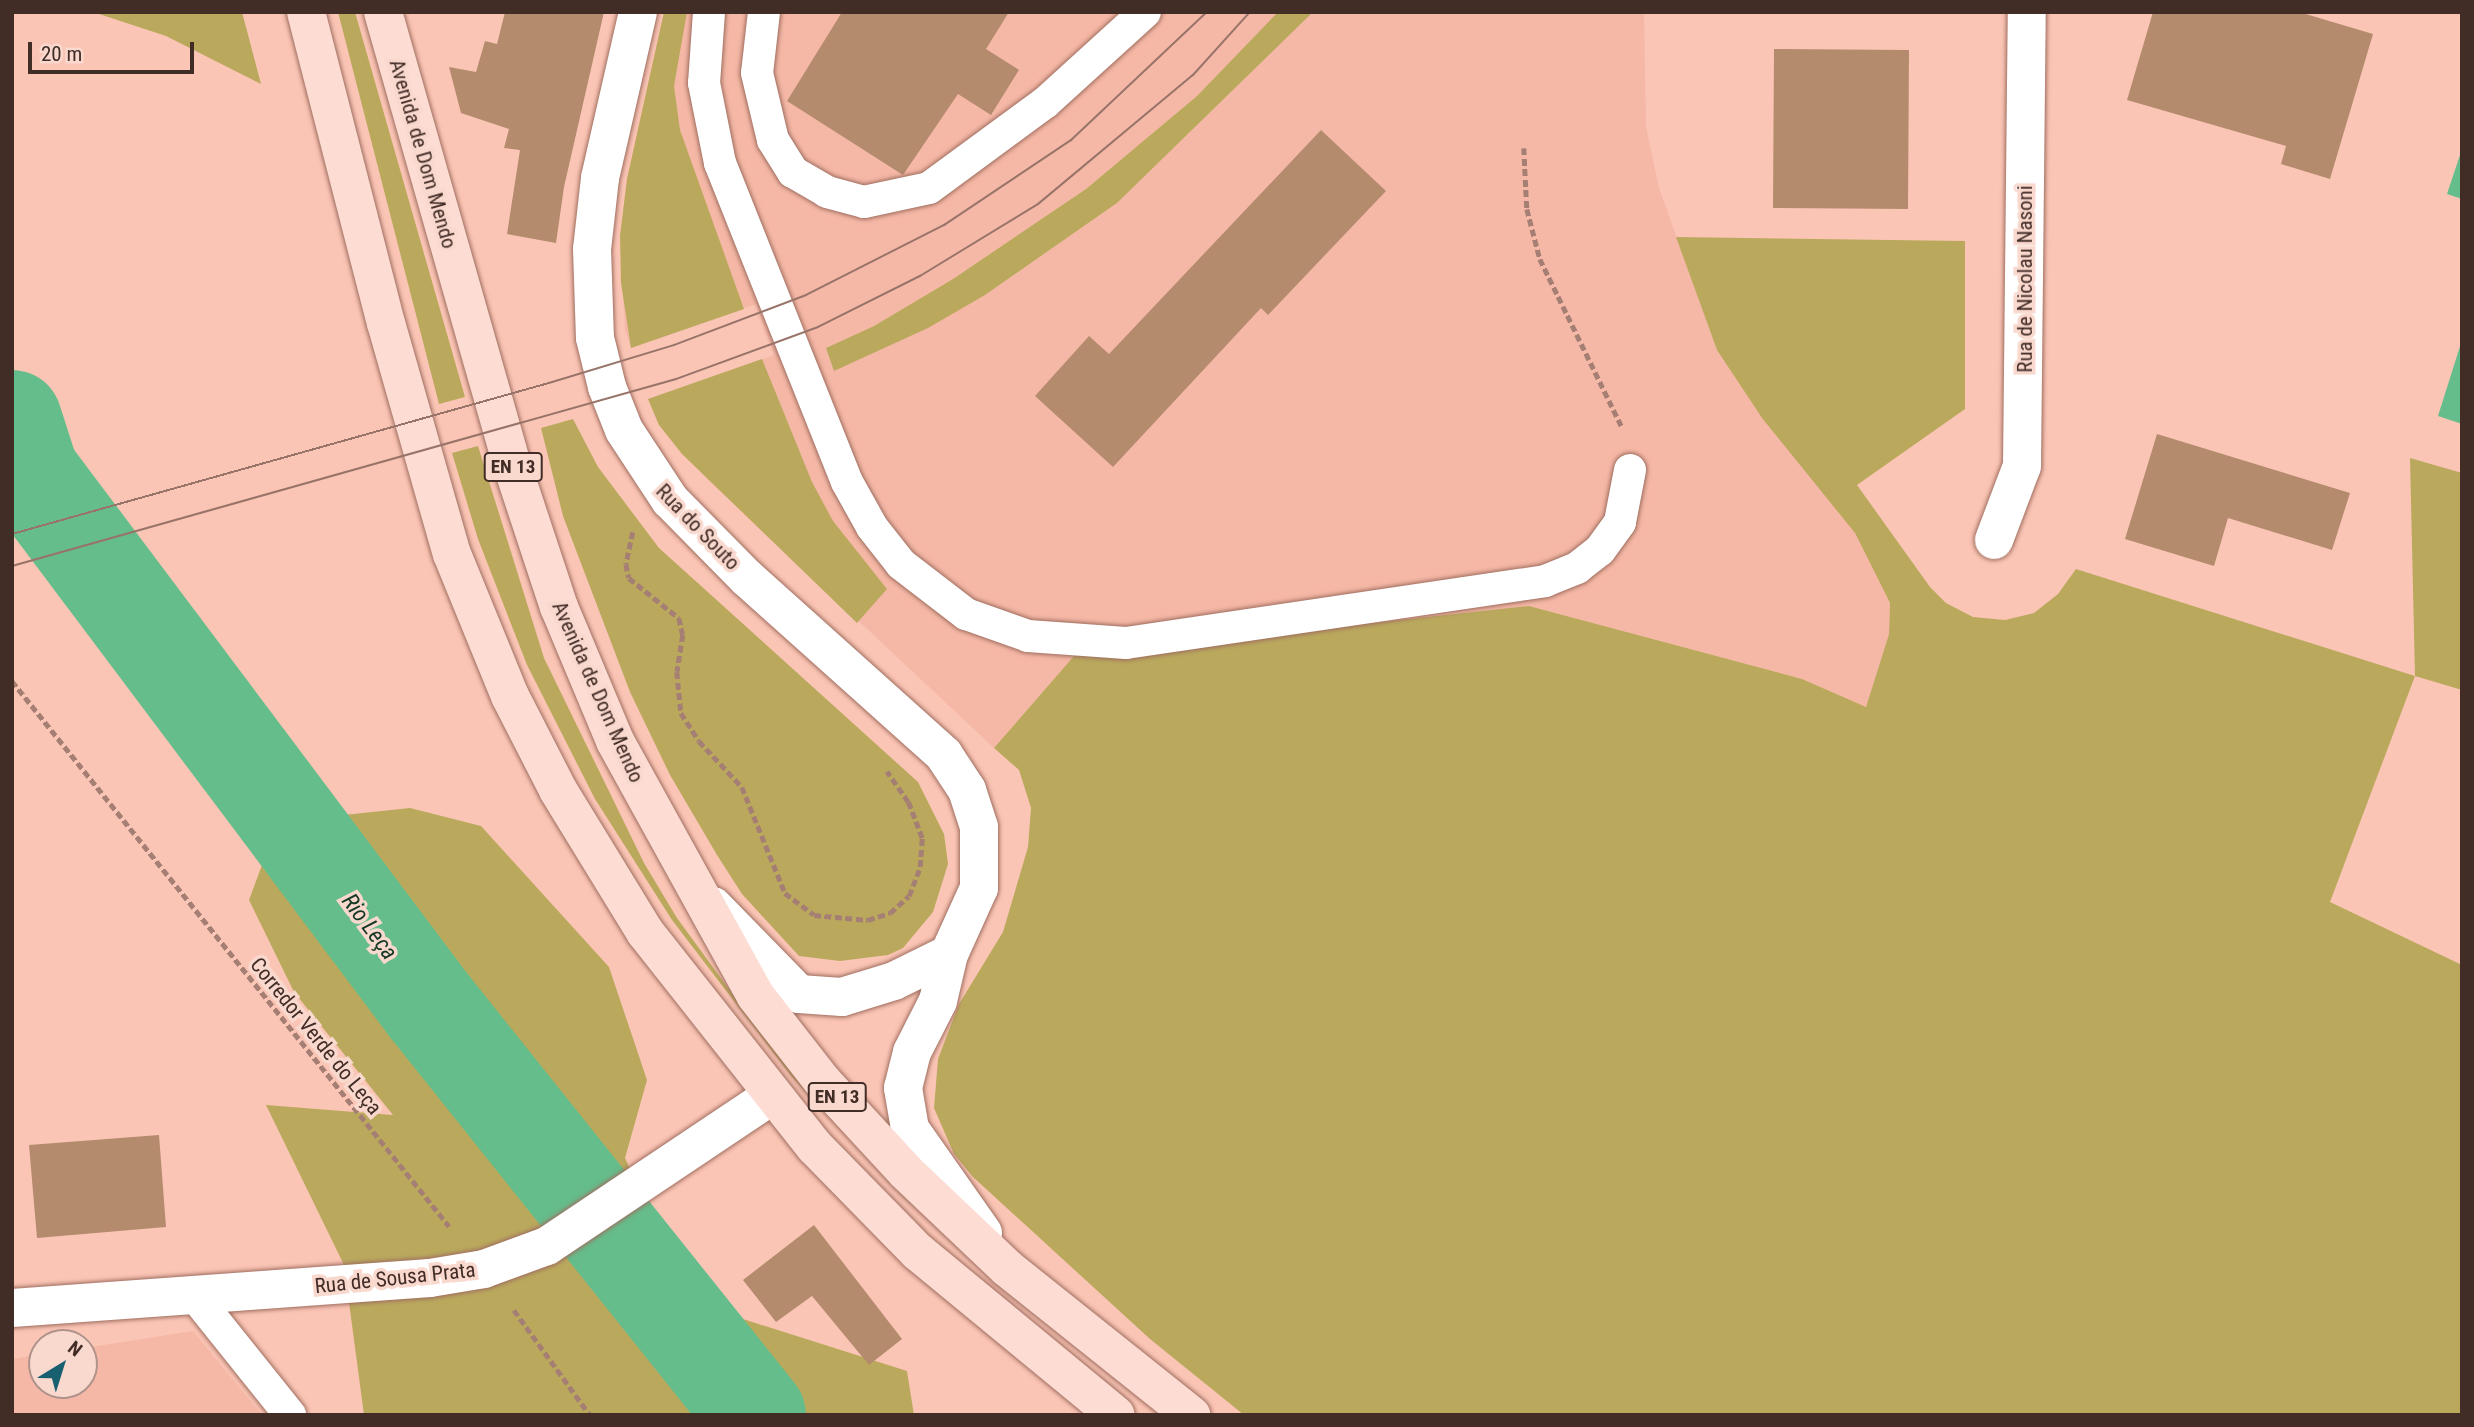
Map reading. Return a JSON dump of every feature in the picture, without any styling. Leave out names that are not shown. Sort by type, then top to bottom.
[{"type":"main road","name":"EN 13","points":[[306,12],[386,323],[468,600],[510,696],[600,862],[645,932],[771,1096],[918,1252],[1116,1415]]},
{"type":"main road","name":"Avenida de Dom Mendo","points":[[383,12],[512,465],[555,596],[615,741],[704,897],[755,995],[823,1082],[906,1172],[1007,1268]]},
{"type":"main road","name":"EN 13","points":[[1007,1268],[1191,1415]]},
{"type":"street","name":"Rua do Souto","points":[[638,12],[600,178],[590,287],[595,338],[607,387],[624,430],[652,478],[695,528],[956,769],[979,827],[979,888],[949,954],[938,1001],[912,1052],[903,1088],[904,1108],[910,1129],[1007,1268]]},
{"type":"street","name":"Rua de Nicolau Nasoni","points":[[1994,540],[2022,466],[2027,12]]},
{"type":"street","points":[[704,897],[799,994],[842,997],[894,981],[949,954]]},
{"type":"street","name":"Rua de Sousa Prata","points":[[12,1308],[484,1269],[547,1246],[771,1096]]},
{"type":"lane","points":[[709,12],[704,83],[720,163],[847,482],[872,527],[901,564],[966,614],[1028,636],[1126,643],[1545,581],[1577,568],[1600,550],[1620,522],[1630,470]]},
{"type":"lane","points":[[764,12],[757,74],[773,140],[793,172],[827,192],[864,202],[929,188],[1046,102],[1145,12]]},
{"type":"lane","points":[[194,1295],[290,1415]]},
{"type":"path","points":[[1524,148],[1527,209],[1540,259],[1574,332],[1605,385],[1623,429],[1630,470]]},
{"type":"path","points":[[652,478],[625,564],[629,578],[679,618],[684,635],[677,672],[681,713],[699,741],[742,787],[785,893],[814,915],[842,921],[890,913],[909,896],[920,867],[922,838],[908,802],[881,758],[890,708]]},
{"type":"path","name":"Corredor Verde do Leça","points":[[12,681],[484,1269],[590,1415]]},
{"type":"shaded area","points":[[93,12],[242,12],[261,84],[166,36]]},
{"type":"shaded area","points":[[338,12],[355,12],[465,397],[439,404]]},
{"type":"shaded area","points":[[664,12],[1278,12],[1197,96],[1086,189],[953,279],[874,326],[826,348],[985,295],[1117,203],[1313,12],[1644,12],[1646,127],[1659,188],[1717,350],[1855,533],[1890,603],[1889,634],[1866,708],[1802,679],[1529,606],[1151,654],[1074,656],[994,748],[708,480],[659,425],[648,399],[774,355],[756,304],[631,348],[625,330],[620,236],[627,179]]},
{"type":"shaded area","points":[[664,12],[687,12],[674,86],[680,130],[744,309],[631,348],[621,283],[620,236],[627,179]]},
{"type":"shaded area","points":[[1278,12],[1313,12],[1117,203],[985,295],[928,328],[834,371],[826,348],[874,326],[953,279],[1086,189],[1197,96]]},
{"type":"shaded area","points":[[2462,149],[2462,199],[2447,194]]},
{"type":"shaded area","points":[[1676,237],[1965,241],[1965,409],[1857,485],[1930,587],[1946,603],[1973,617],[2005,620],[2034,613],[2058,594],[2076,569],[2415,676],[2330,902],[2462,965],[2462,1415],[1244,1415],[1150,1339],[973,1177],[954,1154],[934,1108],[938,1059],[959,1004],[1003,932],[1028,847],[1031,808],[1019,770],[994,748],[1074,656],[1151,654],[1335,627],[1529,606],[1802,679],[1866,707],[1889,634],[1890,603],[1855,533],[1762,418],[1717,350]]},
{"type":"shaded area","points":[[2462,340],[2462,424],[2438,416]]},
{"type":"shaded area","points":[[762,359],[812,482],[833,521],[887,589],[857,623],[682,454],[659,425],[648,399]]},
{"type":"shaded area","points":[[573,419],[598,467],[659,548],[918,782],[944,834],[948,864],[933,912],[903,948],[888,955],[840,961],[799,956],[742,894],[717,855],[670,775],[630,692],[563,516],[541,428]]},
{"type":"shaded area","points":[[478,446],[544,658],[644,863],[677,918],[766,1040],[913,1207],[792,1077],[672,920],[595,799],[527,665],[478,539],[452,453]]},
{"type":"shaded area","points":[[2410,458],[2462,473],[2462,690],[2415,676]]},
{"type":"shaded area","points":[[410,808],[481,826],[609,967],[647,1080],[625,1158],[666,1248],[721,1312],[907,1371],[914,1415],[364,1415],[344,1265],[266,1105],[393,1115],[294,992],[249,900],[278,822]]},
{"type":"shaded area","points":[[193,1331],[262,1415],[12,1415],[12,1359],[28,1356],[28,1399],[98,1399],[98,1346]]},
{"type":"building","points":[[505,12],[604,12],[564,187],[556,243],[507,234],[520,150],[504,148],[509,129],[461,113],[449,67],[476,72],[485,41],[497,44]]},
{"type":"building","points":[[842,12],[1009,12],[986,49],[1019,70],[991,115],[958,94],[903,175],[787,101]]},
{"type":"building","points":[[2153,12],[2299,12],[2373,34],[2330,179],[2281,164],[2286,146],[2127,100]]},
{"type":"building","points":[[1774,49],[1909,50],[1908,209],[1773,208]]},
{"type":"building","points":[[1321,130],[1386,191],[1268,315],[1261,308],[1113,467],[1035,396],[1089,336],[1109,354]]},
{"type":"building","points":[[2157,434],[2350,493],[2332,550],[2228,518],[2214,566],[2125,539]]},
{"type":"building","points":[[159,1135],[166,1227],[37,1238],[29,1145]]},
{"type":"building","points":[[814,1225],[902,1339],[869,1365],[812,1296],[776,1322],[743,1280]]},
{"type":"waterway","name":"Rio Leça","points":[[12,420],[29,473],[430,1007],[756,1415]]},
{"type":"tram line","points":[[12,534],[549,383],[674,345],[806,295],[944,225],[1071,140],[1207,12]]},
{"type":"tram line","points":[[12,566],[676,379],[818,327],[920,276],[1038,204],[1193,75],[1250,12]]}]
